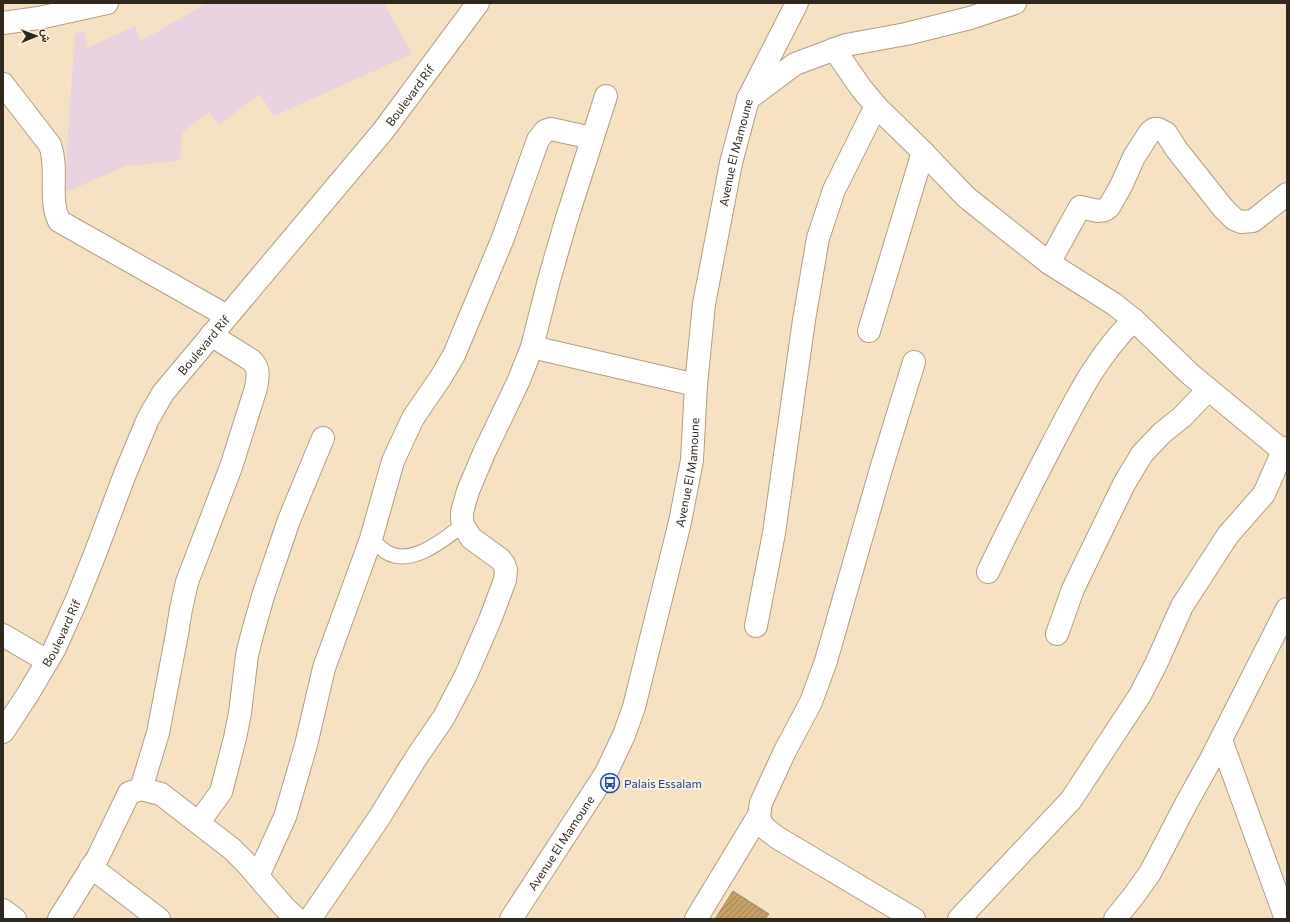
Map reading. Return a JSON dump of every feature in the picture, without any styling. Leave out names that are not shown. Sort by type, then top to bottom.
[{"type":"street","points":[[3,24],[39,18],[107,3]]},
{"type":"street","name":"Boulevard Rif","points":[[3,732],[54,650],[77,599],[111,514],[125,474],[148,419],[163,392],[383,130],[478,3]]},
{"type":"street","name":"Avenue El Mamoune","points":[[510,919],[606,773],[624,735],[634,707],[680,522],[692,460],[696,384],[704,304],[731,163],[748,99],[797,3]]},
{"type":"street","points":[[748,99],[796,64],[834,49],[846,45],[906,34],[970,18],[1015,3]]},
{"type":"street","points":[[834,49],[861,88],[876,106],[923,152],[966,198],[1049,263],[1114,304],[1134,320],[1208,390],[1285,449],[1264,494],[1228,535],[1182,606],[1156,664],[1140,695],[1071,800],[959,919]]},
{"type":"street","points":[[3,84],[53,152],[55,169],[55,204],[56,214],[59,221],[227,316]]},
{"type":"street","points":[[310,919],[379,818],[416,758],[444,717],[466,675],[490,620],[505,580],[506,570],[500,559],[471,538],[463,525],[462,512],[468,491],[519,380],[532,347],[551,273],[606,96]]},
{"type":"street","points":[[756,626],[774,532],[804,320],[818,238],[834,190],[876,106]]},
{"type":"street","points":[[258,876],[285,817],[304,752],[324,668],[371,539],[393,461],[403,437],[413,418],[454,355],[502,238],[538,140],[551,128],[592,138]]},
{"type":"street","points":[[1049,263],[1080,207],[1098,211],[1105,210],[1109,207],[1121,186],[1134,157],[1150,132],[1154,130],[1158,129],[1166,133],[1223,208],[1234,219],[1242,222],[1253,221],[1287,194]]},
{"type":"street","points":[[869,332],[923,152]]},
{"type":"street","points":[[988,572],[1011,522],[1084,385],[1119,334],[1134,320]]},
{"type":"street","points":[[141,789],[158,733],[187,582],[231,467],[256,388],[258,376],[256,364],[211,335]]},
{"type":"street","points":[[532,347],[696,384]]},
{"type":"street","points":[[696,919],[759,815],[761,803],[785,751],[811,702],[826,661],[879,476],[914,362]]},
{"type":"street","points":[[1057,634],[1073,589],[1124,484],[1142,454],[1162,433],[1182,417],[1208,390]]},
{"type":"street","points":[[199,822],[221,792],[240,713],[247,655],[263,596],[289,520],[323,438]]},
{"type":"street","points":[[1115,919],[1150,873],[1221,740],[1287,609]]},
{"type":"street","points":[[3,635],[48,660]]},
{"type":"street","points":[[1221,740],[1286,919]]},
{"type":"street","points":[[59,919],[116,823],[129,793],[141,789],[161,794],[232,848],[285,908],[297,919]]},
{"type":"street","points":[[759,815],[763,826],[778,838],[914,919]]},
{"type":"street","points":[[91,867],[159,919]]},
{"type":"street","points":[[3,910],[15,919]]},
{"type":"lane","points":[[371,539],[388,553],[403,557],[414,555],[429,548],[443,540],[463,525]]},
{"type":"shaded area","points":[[207,3],[384,3],[412,54],[274,116],[260,94],[219,125],[209,112],[183,132],[179,161],[126,166],[64,193],[75,33],[85,32],[87,48],[135,26],[141,41]]},
{"type":"building","points":[[733,891],[769,914],[765,919],[715,919]]},
{"type":"place","name":"Palais Essalam","points":[[610,783]]}]
